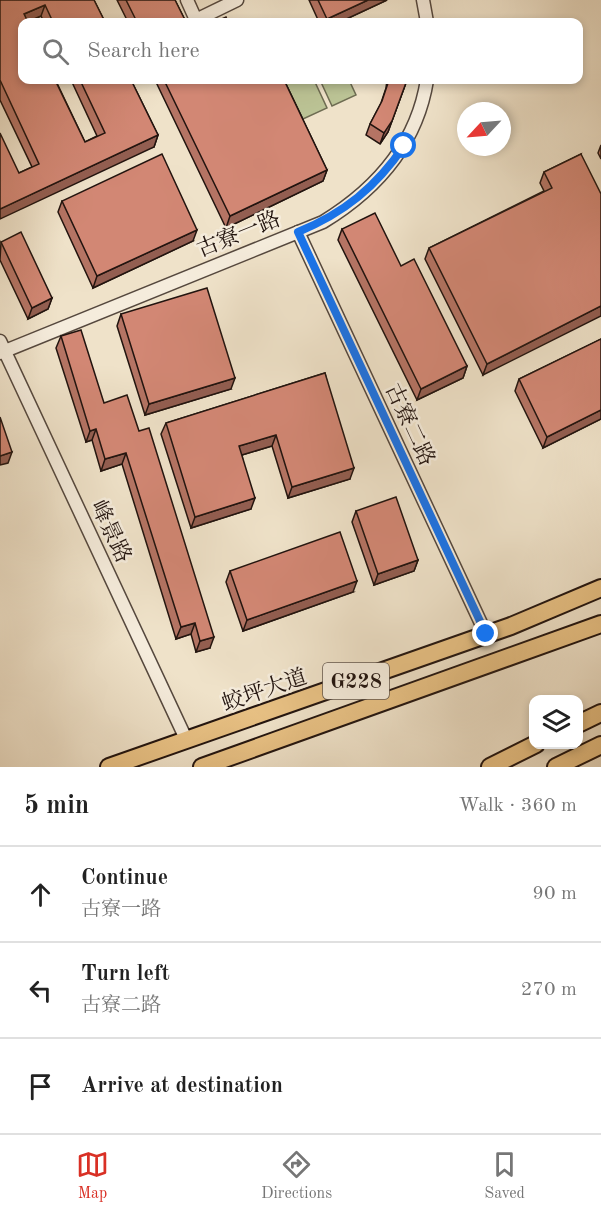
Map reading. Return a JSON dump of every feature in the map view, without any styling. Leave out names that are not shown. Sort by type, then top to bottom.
[{"type":"highway","name":"蛟坪大道","points":[[109,767],[486,634],[601,588]]},
{"type":"highway","name":"G228","points":[[202,767],[601,624]]},
{"type":"highway","points":[[583,722],[601,713]]},
{"type":"highway","points":[[556,767],[601,745]]},
{"type":"highway","points":[[490,767],[529,748]]},
{"type":"street","points":[[187,0],[195,18]]},
{"type":"street","points":[[200,18],[237,0]]},
{"type":"street","points":[[423,0],[426,18]]},
{"type":"street","name":"古寮一路","points":[[2,348],[323,222],[347,207],[388,169],[416,121],[426,84]]},
{"type":"street","name":"古寮二路","points":[[298,232],[486,634]]},
{"type":"street","name":"峰景路","points":[[2,348],[186,739]]},
{"type":"green space","points":[[286,84],[316,84],[327,108],[303,119]]},
{"type":"green space","points":[[322,84],[351,84],[356,95],[332,106]]},
{"type":"building","points":[[0,0],[94,0],[103,18],[51,18],[45,5],[24,14],[26,18],[18,18],[18,84],[57,84],[85,142],[105,133],[82,84],[133,84],[158,135],[0,209],[0,133],[19,173],[39,164],[0,80]]},
{"type":"building","points":[[126,0],[175,0],[184,18],[135,18]]},
{"type":"building","points":[[318,0],[368,0],[329,18],[327,18]]},
{"type":"building","points":[[166,84],[286,84],[327,170],[230,216]]},
{"type":"building","points":[[388,84],[406,84],[392,121],[384,133],[370,124]]},
{"type":"building","points":[[162,154],[197,230],[97,276],[62,201]]},
{"type":"building","points":[[581,154],[601,194],[601,306],[487,364],[429,248],[552,188],[544,172]]},
{"type":"building","points":[[375,213],[401,266],[414,259],[467,366],[421,389],[342,229]]},
{"type":"building","points":[[21,232],[52,298],[32,308],[1,242]]},
{"type":"building","points":[[207,288],[235,378],[149,404],[121,314]]},
{"type":"building","points":[[81,330],[104,403],[127,395],[139,431],[149,428],[214,637],[200,641],[195,623],[181,627],[126,453],[105,459],[96,429],[90,431],[61,336]]},
{"type":"building","points":[[601,339],[601,410],[547,437],[519,379]]},
{"type":"building","points":[[325,373],[354,468],[292,487],[276,435],[239,446],[255,498],[195,517],[166,423]]},
{"type":"building","points":[[0,417],[12,452],[0,456]]},
{"type":"building","points":[[396,497],[418,560],[378,574],[356,511]]},
{"type":"building","points":[[340,532],[357,581],[247,620],[230,571]]},
{"type":"route","points":[[404,146],[369,190],[323,222],[298,232],[486,634]]}]
